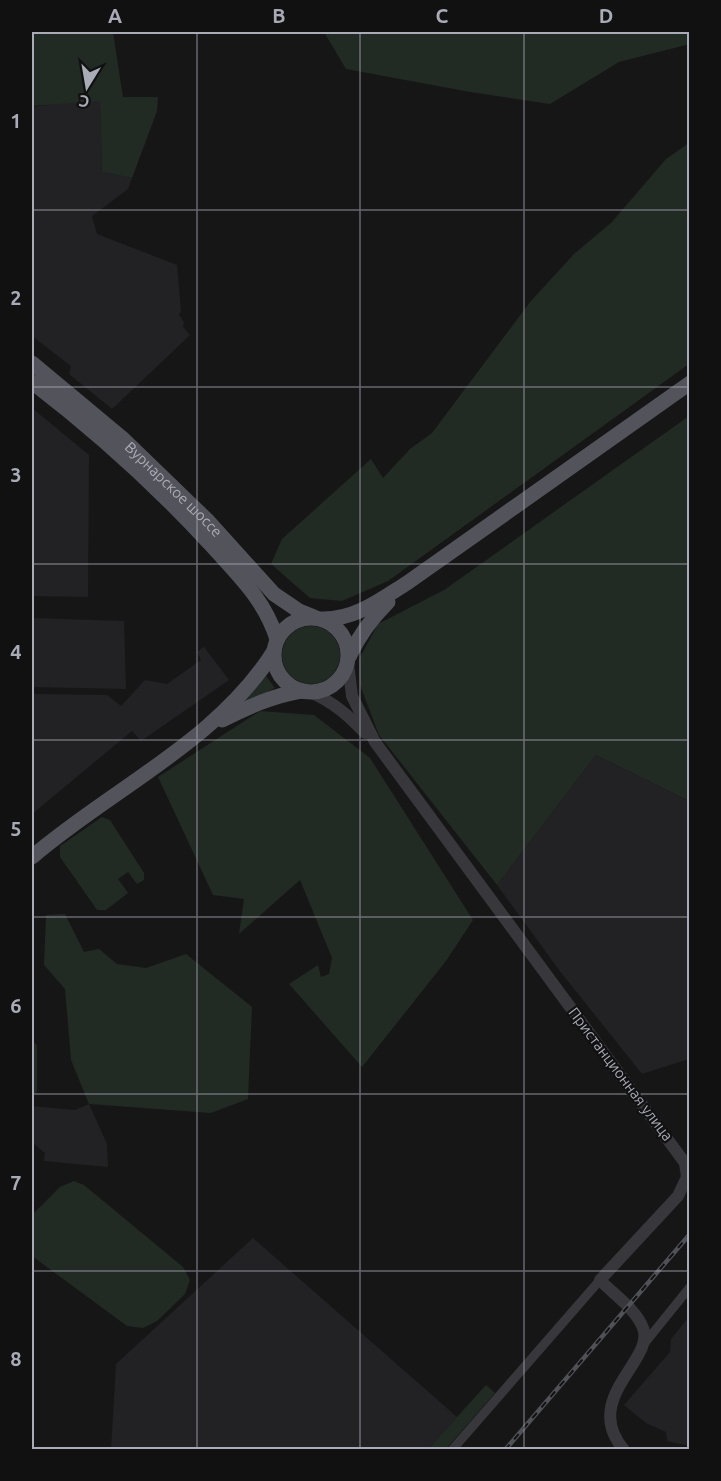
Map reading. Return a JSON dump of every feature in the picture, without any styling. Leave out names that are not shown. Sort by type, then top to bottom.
[{"type":"main road","name":"Вурнарское шоссе","points":[[32,363],[274,594],[299,611],[318,618]]},
{"type":"main road","name":"Вурнарское шоссе","points":[[32,381],[95,424]]},
{"type":"main road","points":[[32,857],[209,726],[242,696],[276,645],[283,629],[292,622],[302,618],[345,617],[362,610],[407,583],[690,383]]},
{"type":"main road","name":"Вурнарское шоссе","points":[[190,514],[254,593],[266,612],[276,645]]},
{"type":"main road","points":[[209,726],[280,694],[329,689],[338,682],[356,641],[370,620],[407,583]]},
{"type":"main road","points":[[318,618],[340,630],[348,647],[348,660]]},
{"type":"main road","points":[[276,645],[275,663],[283,679],[305,692]]},
{"type":"street","name":"Пристанционная улица","points":[[348,660],[352,696],[375,742]]},
{"type":"street","name":"Пристанционная улица","points":[[305,692],[326,699],[343,710],[375,742],[686,1163],[687,1177],[678,1196],[600,1280],[452,1449]]},
{"type":"street","points":[[600,1280],[648,1329]]},
{"type":"street","points":[[624,1449],[614,1432],[611,1408],[614,1396],[644,1344],[648,1329],[690,1287]]},
{"type":"shaded area","points":[[32,32],[113,32],[123,97],[158,97],[157,111],[132,178],[102,172],[100,101],[32,106]]},
{"type":"shaded area","points":[[324,32],[689,32],[690,44],[619,62],[550,104],[346,69]]},
{"type":"shaded area","points":[[79,101],[100,101],[102,172],[132,178],[128,189],[92,216],[97,234],[177,265],[181,311],[179,315],[184,322],[183,327],[190,335],[112,409],[69,374],[71,366],[32,336],[32,107]]},
{"type":"shaded area","points":[[689,143],[689,364],[388,581],[342,601],[310,598],[271,564],[282,539],[371,459],[383,478],[410,449],[432,433],[530,302],[574,254],[612,222],[666,159]]},
{"type":"shaded area","points":[[32,408],[89,455],[88,597],[32,596]]},
{"type":"shaded area","points":[[689,416],[689,801],[596,755],[497,885],[379,735],[360,685],[359,659],[378,624],[444,590]]},
{"type":"shaded area","points":[[32,618],[124,621],[126,689],[32,687]]},
{"type":"shaded area","points":[[305,626],[317,626],[332,634],[340,649],[340,661],[332,676],[317,684],[305,684],[290,676],[282,661],[282,649],[290,634]]},
{"type":"shaded area","points":[[204,647],[229,680],[141,741],[132,731],[32,814],[32,694],[107,695],[121,706],[145,680],[167,684],[201,660],[197,652]]},
{"type":"shaded area","points":[[266,676],[275,688],[238,706]]},
{"type":"shaded area","points":[[260,711],[314,715],[370,758],[473,920],[446,961],[362,1067],[289,984],[318,965],[321,977],[329,974],[332,958],[300,880],[239,934],[244,899],[213,895],[158,777]]},
{"type":"shaded area","points":[[596,755],[689,801],[689,1059],[642,1074],[559,970],[497,885]]},
{"type":"shaded area","points":[[102,817],[110,820],[144,873],[144,880],[137,884],[128,872],[118,879],[128,893],[106,910],[97,910],[60,857],[60,846]]},
{"type":"shaded area","points":[[65,914],[84,952],[99,949],[117,964],[146,968],[186,954],[252,1007],[248,1099],[211,1113],[89,1104],[71,1060],[65,989],[44,965],[46,915]]},
{"type":"shaded area","points":[[32,1041],[37,1045],[37,1092],[32,1096]]},
{"type":"shaded area","points":[[89,1104],[107,1144],[108,1167],[44,1161],[45,1153],[32,1142],[32,1106],[75,1110]]},
{"type":"shaded area","points":[[74,1181],[84,1185],[183,1267],[190,1280],[185,1294],[157,1321],[143,1328],[127,1326],[32,1256],[33,1214],[60,1187]]},
{"type":"shaded area","points":[[253,1238],[457,1417],[428,1449],[111,1450],[116,1364]]},
{"type":"shaded area","points":[[689,1317],[689,1446],[667,1441],[666,1432],[646,1423],[624,1405],[670,1352],[671,1339]]},
{"type":"shaded area","points":[[486,1385],[495,1393],[446,1449],[428,1449]]},
{"type":"railway","points":[[505,1450],[690,1234]]}]
